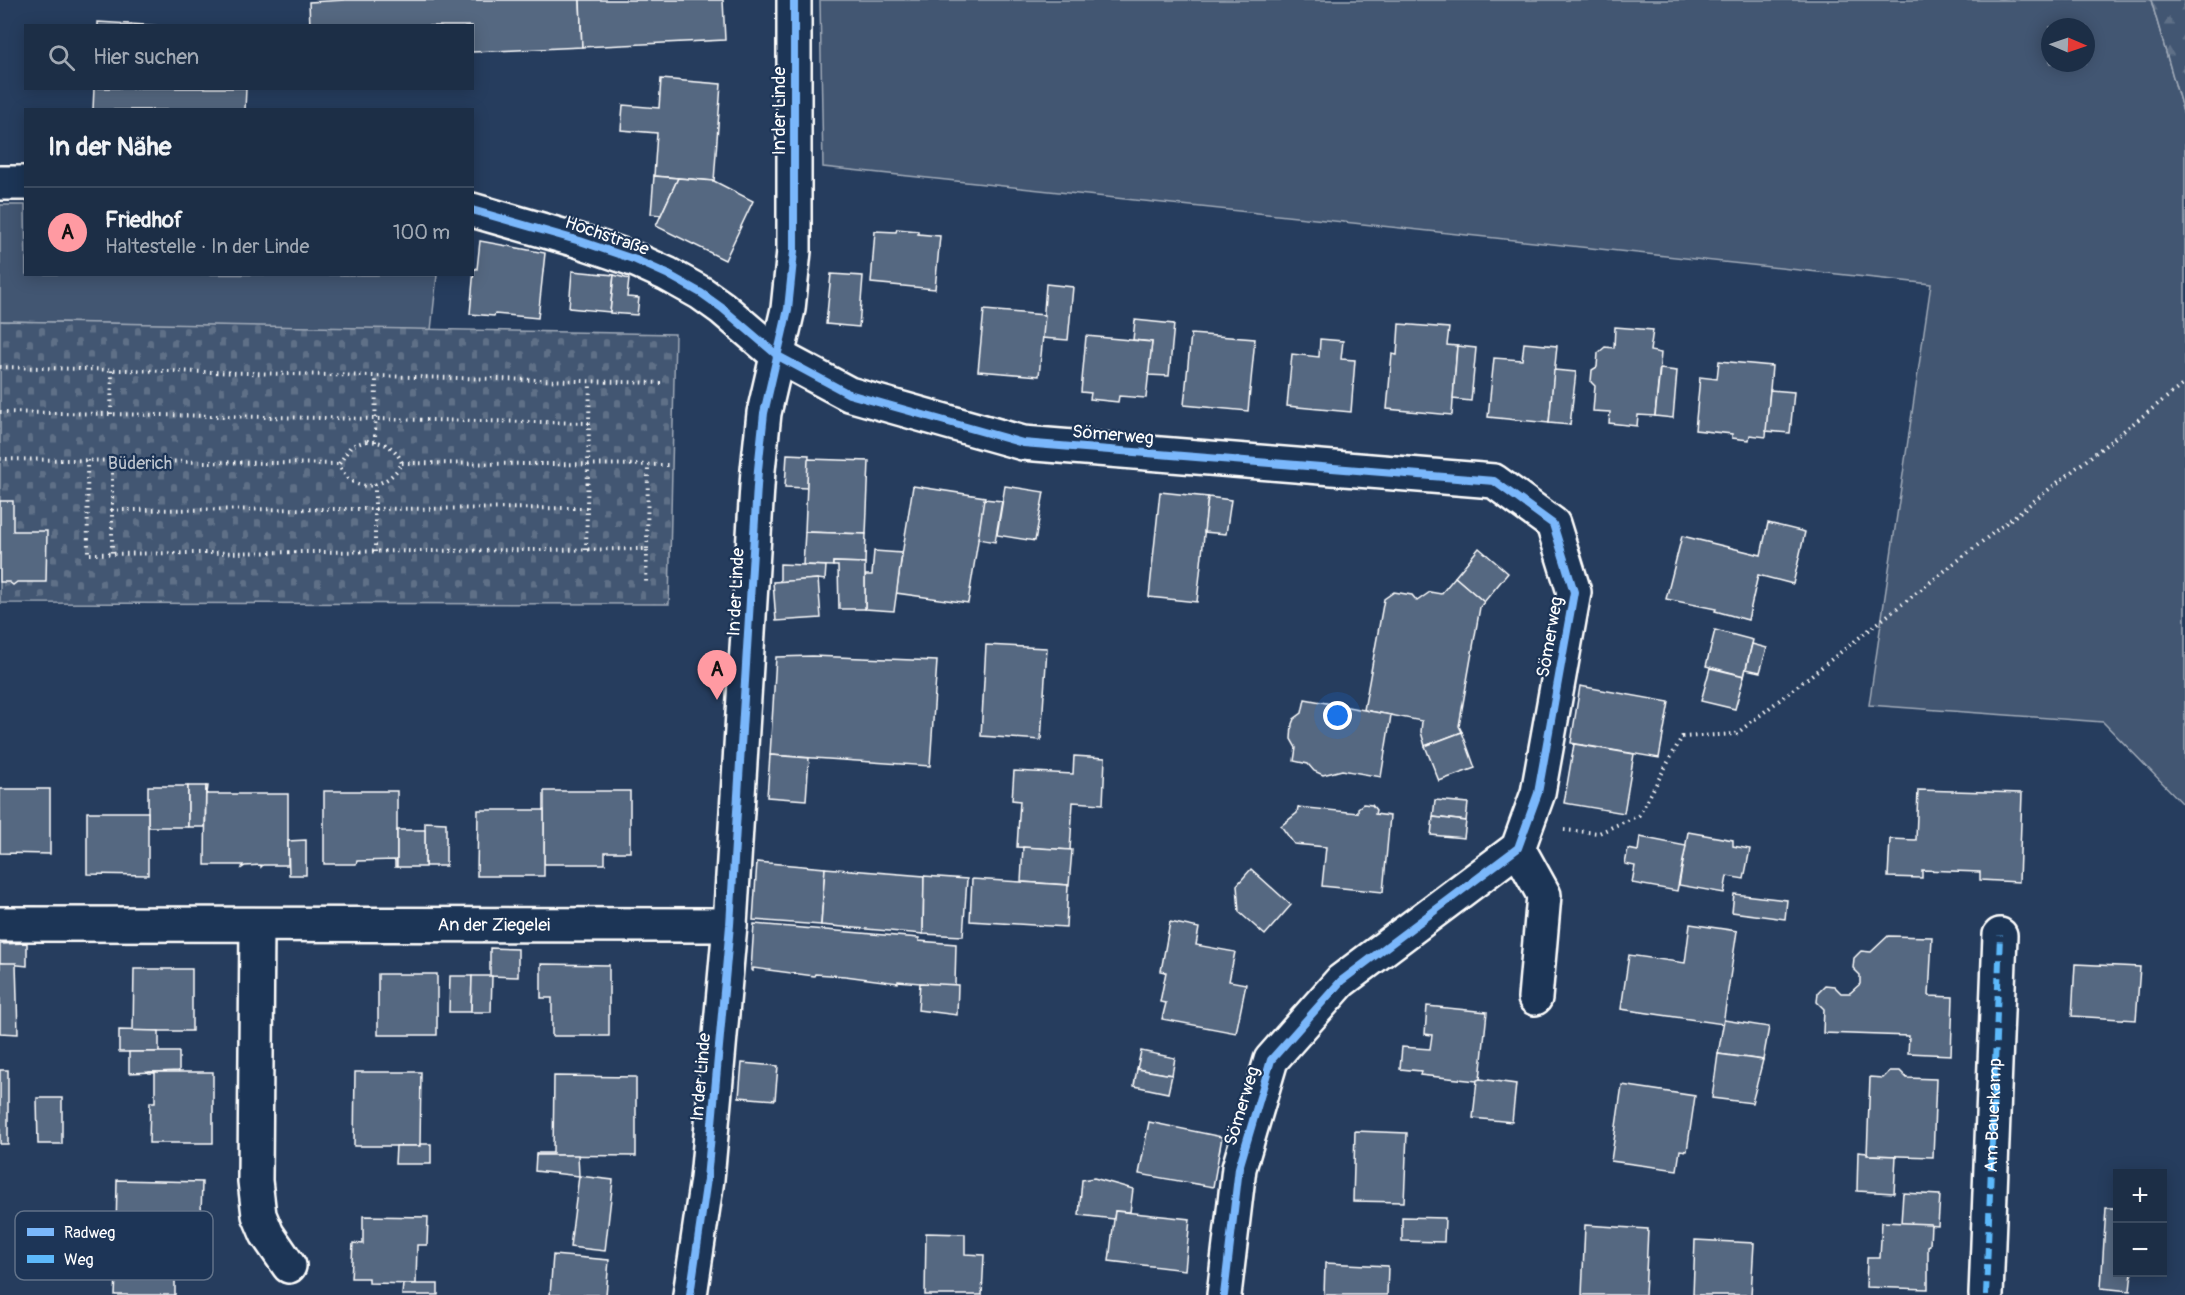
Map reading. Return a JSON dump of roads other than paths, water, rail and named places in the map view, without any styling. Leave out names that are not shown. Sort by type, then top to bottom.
[{"type":"street","name":"In der Linde","points":[[690,1295],[707,1179],[730,926],[758,470],[764,413],[788,309],[794,251],[794,0]]},
{"type":"street","points":[[0,183],[24,183]]},
{"type":"street","name":"Hochstraße","points":[[474,211],[580,241],[636,260],[667,274],[722,308],[778,356]]},
{"type":"street","name":"Sömerweg","points":[[778,356],[849,394],[1023,443],[1494,481],[1553,524],[1574,592],[1538,793],[1518,848],[1341,981],[1271,1060],[1239,1168],[1224,1295]]},
{"type":"street","points":[[1518,848],[1544,895],[1535,998]]},
{"type":"street","name":"An der Ziegelei","points":[[0,924],[730,926]]},
{"type":"street","points":[[257,926],[255,1181],[259,1215],[267,1234],[290,1266]]},
{"type":"street","name":"Am Bauerkamp","points":[[1986,1295],[2000,935]]},
{"type":"place","name":"Friedhof","points":[[717,700]]},
{"type":"park label","name":"Büderich","points":[[140,463]]}]
